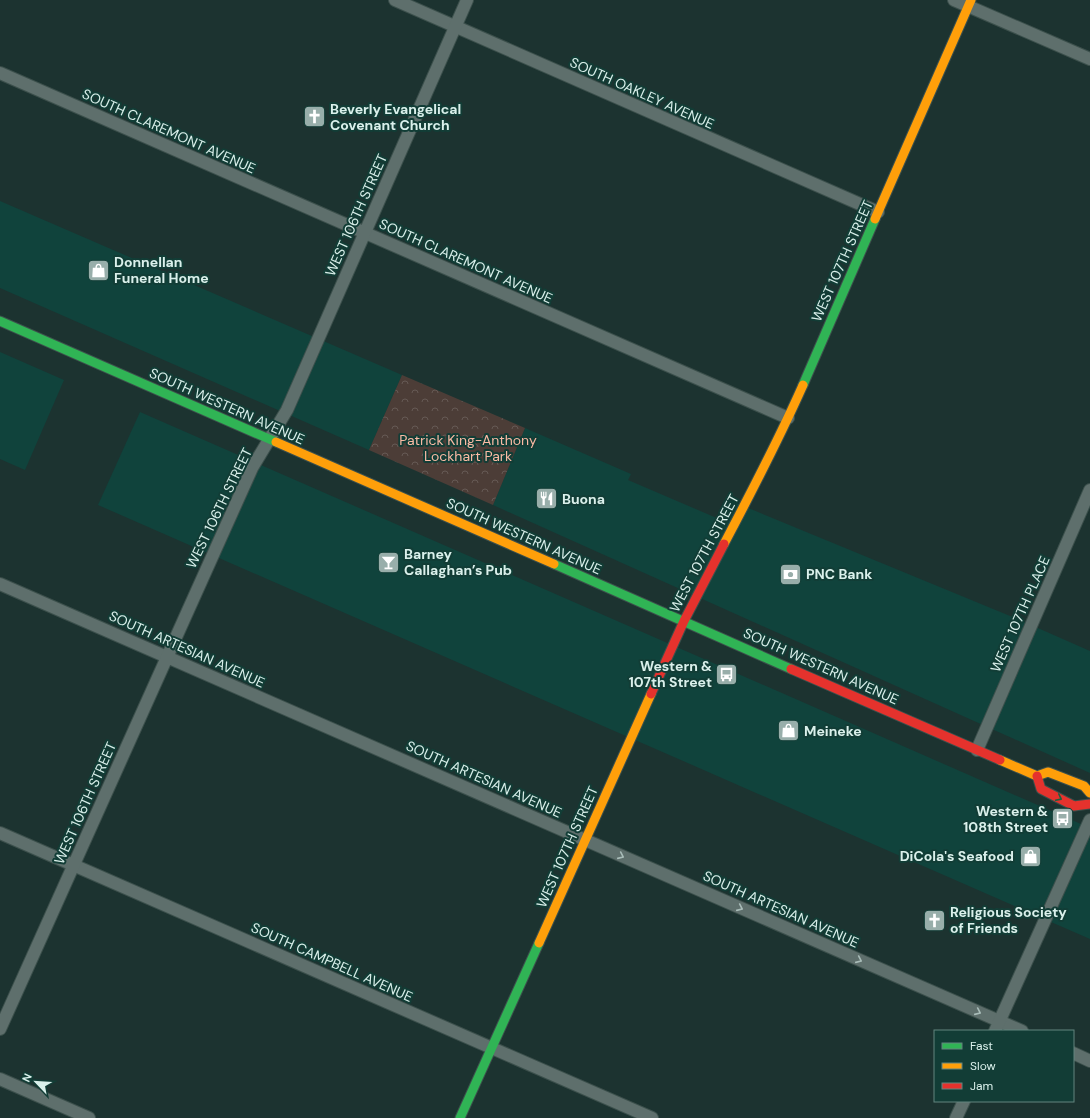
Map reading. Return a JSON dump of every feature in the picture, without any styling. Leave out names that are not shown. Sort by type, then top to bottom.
[{"type":"main road","name":"WEST 107TH STREET","points":[[460,1118],[684,621],[757,482],[788,418],[970,3]]},
{"type":"main road","name":"SOUTH WESTERN AVENUE","points":[[0,321],[1037,776],[1048,772],[1084,786],[1090,793]]},
{"type":"main road","points":[[1037,776],[1041,789],[1074,806],[1090,804]]},
{"type":"street","name":"SOUTH OAKLEY AVENUE","points":[[394,0],[878,212]]},
{"type":"street","name":"WEST 106TH STREET","points":[[0,1029],[252,468],[287,410],[467,0]]},
{"type":"street","points":[[954,0],[970,3],[1090,59]]},
{"type":"street","name":"SOUTH CLAREMONT AVENUE","points":[[0,73],[788,418]]},
{"type":"street","name":"WEST 107TH PLACE","points":[[977,750],[1090,490]]},
{"type":"street","name":"SOUTH ARTESIAN AVENUE","points":[[0,584],[585,840],[997,1026],[1017,1030]]},
{"type":"street","points":[[997,1026],[1090,820]]},
{"type":"street","name":"SOUTH CAMPBELL AVENUE","points":[[0,833],[652,1118]]},
{"type":"street","points":[[1074,1053],[1090,1061]]},
{"type":"street","points":[[0,1079],[89,1118]]},
{"type":"street","points":[[956,1118],[964,1102]]},
{"type":"shaded area","points":[[0,201],[402,375],[369,450],[0,288]]},
{"type":"shaded area","points":[[0,352],[64,380],[25,470],[0,459]]},
{"type":"shaded area","points":[[140,412],[1090,828],[1090,939],[98,505]]},
{"type":"shaded area","points":[[525,428],[631,474],[628,480],[719,519],[729,500],[1022,621],[1090,651],[1090,773],[493,505]]},
{"type":"green space","name":"Patrick King-Anthony Lockhart Park","points":[[402,375],[525,428],[493,505],[369,450]]},
{"type":"traffic: fast","points":[[803,385],[875,219]]},
{"type":"traffic: fast","points":[[0,321],[276,442]]},
{"type":"traffic: fast","points":[[554,564],[791,669]]},
{"type":"traffic: fast","points":[[460,1118],[539,943]]},
{"type":"traffic: slow","points":[[875,219],[971,0]]},
{"type":"traffic: slow","points":[[724,544],[765,465],[803,385]]},
{"type":"traffic: slow","points":[[276,442],[554,564]]},
{"type":"traffic: slow","points":[[539,943],[651,694]]},
{"type":"traffic: slow","points":[[1000,760],[1037,776],[1048,772],[1084,786],[1090,793]]},
{"type":"traffic: jam","points":[[651,694],[684,621],[724,544]]},
{"type":"traffic: jam","points":[[791,669],[1000,760]]},
{"type":"traffic: jam","points":[[1037,776],[1041,789],[1074,806],[1090,804]]},
{"type":"place","name":"Beverly Evangelical Covenant Church","points":[[314,117]]},
{"type":"place","name":"Donnellan Funeral Home","points":[[99,270]]},
{"type":"place","name":"Buona","points":[[546,499]]},
{"type":"place","name":"Barney Callaghan’s Pub","points":[[389,562]]},
{"type":"place","name":"PNC Bank","points":[[791,574]]},
{"type":"place","name":"Western & 107th Street","points":[[727,674]]},
{"type":"place","name":"Meineke","points":[[789,731]]},
{"type":"place","name":"Western & 108th Street","points":[[1063,819]]},
{"type":"place","name":"DiCola's Seafood","points":[[1030,856]]},
{"type":"place","name":"Religious Society of Friends","points":[[935,920]]}]
